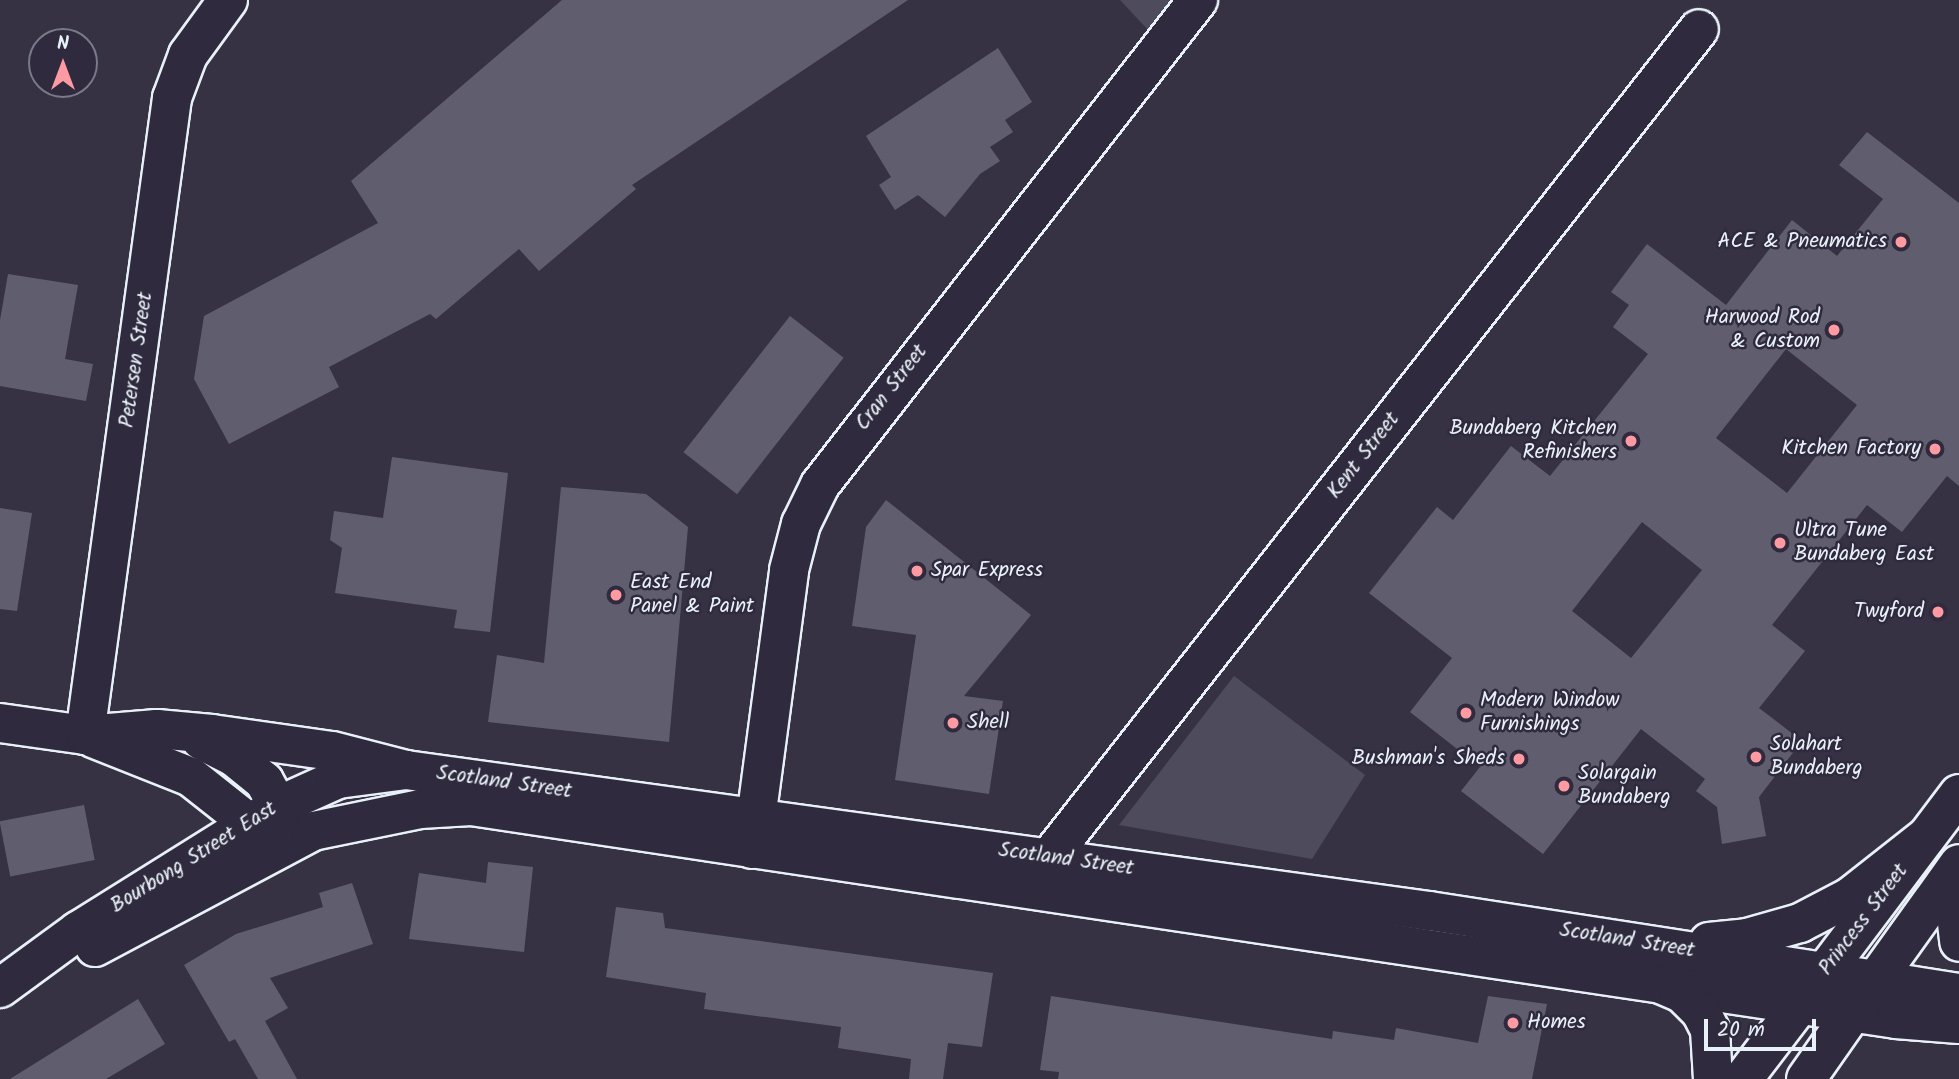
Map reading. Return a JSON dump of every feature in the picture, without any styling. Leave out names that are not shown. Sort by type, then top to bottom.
[{"type":"street","name":"Petersen Street","points":[[85,735],[172,98],[188,55],[228,0]]},
{"type":"street","name":"Cran Street","points":[[754,833],[789,570],[801,524],[820,485],[1198,0]]},
{"type":"street","name":"Kent Street","points":[[1046,874],[1699,29]]},
{"type":"street","name":"Scotland Street","points":[[0,723],[85,735],[173,730],[332,751],[406,770],[754,833],[1652,962],[1824,973],[1863,997],[1959,1024]]},
{"type":"street","name":"Scotland Street","points":[[173,730],[233,756],[264,781],[264,814]]},
{"type":"street","name":"Scotland Street","points":[[85,735],[191,777],[264,814],[287,842]]},
{"type":"street","name":"Bourbong Street East","points":[[0,989],[78,930],[264,814],[338,779],[406,770]]},
{"type":"street","name":"Princess Street","points":[[1743,1079],[1959,794]]},
{"type":"street","name":"Scotland Street","points":[[361,818],[471,806],[754,833]]},
{"type":"street","name":"Bourbong Street East","points":[[0,989],[87,951],[287,842],[361,818]]},
{"type":"street","points":[[1713,1079],[1710,1030],[1701,1012],[1652,962],[1800,923],[1850,897],[1926,837]]},
{"type":"street","name":"Princess Street","points":[[1806,1079],[1959,864]]},
{"type":"street","points":[[1959,887],[1955,906],[1959,942]]},
{"type":"street","name":"Scotland Street","points":[[1652,962],[1801,1004],[1863,997],[1959,993]]},
{"type":"shaded area","points":[[1120,0],[1173,0],[1149,31]]},
{"type":"shaded area","points":[[1234,676],[1365,775],[1312,859],[1119,825]]},
{"type":"building","points":[[562,0],[908,0],[632,185],[636,189],[539,271],[519,249],[436,319],[430,314],[329,367],[339,387],[229,444],[194,379],[204,316],[378,223],[351,181]]},
{"type":"building","points":[[998,48],[1032,102],[1005,120],[1013,132],[990,147],[1000,161],[980,174],[945,217],[918,195],[895,210],[879,185],[891,177],[866,136]]},
{"type":"building","points":[[1867,132],[1959,203],[1959,486],[1947,476],[1902,532],[1867,505],[1772,625],[1805,651],[1759,708],[1802,741],[1759,797],[1766,836],[1722,844],[1717,807],[1696,791],[1705,779],[1641,729],[1543,854],[1461,791],[1480,767],[1410,712],[1452,658],[1369,593],[1437,507],[1453,520],[1511,446],[1550,476],[1648,354],[1613,327],[1629,305],[1611,292],[1647,244],[1726,305],[1792,220],[1837,256],[1883,199],[1839,165]],"holes":[[[1786,349],[1857,405],[1787,493],[1716,438]],[[1642,522],[1702,570],[1631,658],[1572,611]]]},
{"type":"building","points":[[8,274],[78,285],[65,359],[93,364],[86,401],[0,386],[0,320]]},
{"type":"building","points":[[790,316],[844,358],[737,494],[683,452]]},
{"type":"building","points":[[392,457],[508,473],[490,632],[454,628],[457,610],[335,593],[342,548],[330,540],[334,511],[383,518]]},
{"type":"building","name":"East End Panel & Paint","points":[[561,487],[646,494],[688,527],[669,742],[488,722],[497,655],[544,663]]},
{"type":"building","points":[[886,500],[1031,615],[964,696],[1003,701],[989,794],[895,780],[916,635],[852,626],[866,527]]},
{"type":"building","points":[[0,508],[32,513],[17,611],[0,609]]},
{"type":"building","points":[[84,805],[95,860],[10,876],[0,821]]},
{"type":"building","points":[[488,862],[533,867],[524,952],[409,939],[419,873],[486,883]]},
{"type":"building","points":[[352,883],[373,944],[270,978],[288,1008],[265,1021],[297,1079],[258,1079],[235,1039],[229,1042],[184,965],[236,934],[323,907],[319,893]]},
{"type":"building","points":[[616,907],[663,913],[665,928],[993,973],[982,1047],[948,1043],[943,1079],[909,1079],[911,1059],[838,1048],[841,1027],[704,1009],[706,993],[606,977]]},
{"type":"building","points":[[1051,996],[1332,1039],[1333,1031],[1394,1040],[1396,1028],[1478,1043],[1488,996],[1547,1004],[1532,1079],[1058,1079],[1059,1072],[1040,1070]]},
{"type":"building","points":[[138,999],[165,1044],[106,1079],[10,1079]]},
{"type":"place","name":"ACE & Pneumatics","points":[[1901,242]]},
{"type":"place","name":"Harwood Rod & Custom","points":[[1834,330]]},
{"type":"place","name":"Bundaberg Kitchen Refinishers","points":[[1631,441]]},
{"type":"place","name":"Kitchen Factory","points":[[1935,449]]},
{"type":"place","name":"Ultra Tune Bundaberg East","points":[[1780,543]]},
{"type":"place","name":"Spar Express","points":[[917,571]]},
{"type":"place","name":"East End Panel & Paint","points":[[616,595]]},
{"type":"place","name":"Twyford","points":[[1938,612]]},
{"type":"place","name":"Modern Window Furnishings","points":[[1466,713]]},
{"type":"place","name":"Shell","points":[[953,723]]},
{"type":"place","name":"Solahart Bundaberg","points":[[1756,757]]},
{"type":"place","name":"Bushman's Sheds","points":[[1519,759]]},
{"type":"place","name":"Solargain Bundaberg","points":[[1564,786]]},
{"type":"place","name":"Homes","points":[[1513,1023]]}]
